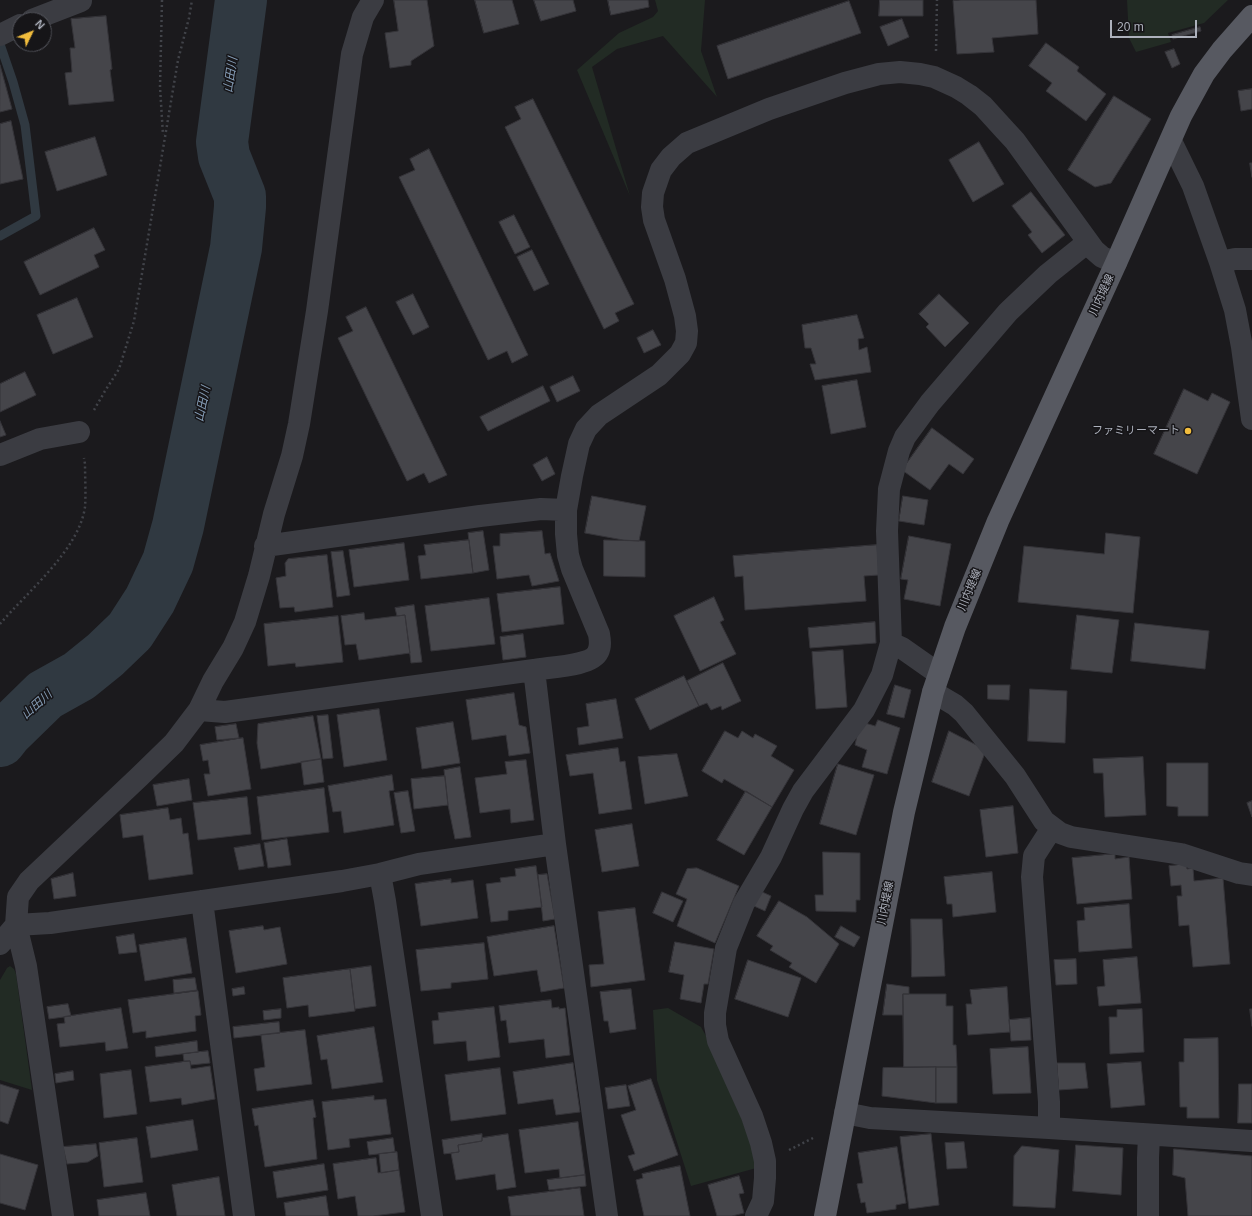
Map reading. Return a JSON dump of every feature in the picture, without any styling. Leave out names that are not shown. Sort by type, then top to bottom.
[{"type":"main road","name":"川内堤線","points":[[825,1216],[904,812],[936,683],[955,627],[998,521],[1116,263],[1181,116],[1204,74],[1222,50],[1252,16]]},
{"type":"street","points":[[63,1216],[26,966],[16,925],[18,897],[29,881],[174,743],[199,710],[213,682],[234,648],[245,622],[259,576],[265,546],[292,456],[299,424],[317,311],[352,54],[363,17],[373,0]]},
{"type":"street","points":[[52,12],[82,1]]},
{"type":"street","points":[[0,35],[12,29]]},
{"type":"street","points":[[199,710],[225,712],[534,670],[582,662],[591,659],[598,653],[600,644],[598,634],[572,569],[568,555],[566,510],[579,444],[586,428],[599,415],[660,375],[680,354],[686,343],[687,331],[685,316],[675,279],[654,220],[652,208],[653,193],[660,170],[671,157],[687,143],[769,109],[845,82],[879,74],[900,72],[934,77],[956,86],[983,106],[1015,141],[1088,242],[1102,257],[1116,263]]},
{"type":"street","points":[[1171,141],[1193,186],[1235,310],[1242,347],[1252,419]]},
{"type":"street","points":[[756,1216],[763,1201],[765,1161],[752,1116],[718,1041],[715,1025],[714,1013],[726,948],[744,903],[771,857],[803,791],[864,710],[882,675],[891,644],[887,531],[889,489],[899,451],[905,437],[930,403],[1008,312],[1048,274],[1088,242]]},
{"type":"street","points":[[1220,262],[1235,259],[1252,260]]},
{"type":"street","points":[[0,455],[40,438],[79,432]]},
{"type":"street","points":[[265,546],[480,516],[541,509],[566,510]]},
{"type":"street","points":[[891,644],[902,648],[964,713],[1010,770],[1044,821],[1052,828],[1071,837],[1181,854],[1239,873],[1252,875]]},
{"type":"street","points":[[534,670],[555,844],[607,1216]]},
{"type":"street","points":[[1049,1128],[1048,1095],[1032,877],[1034,856],[1052,828]]},
{"type":"street","points":[[0,944],[16,925],[50,923],[342,881],[380,874],[419,864],[555,844]]},
{"type":"street","points":[[380,874],[386,901],[432,1216]]},
{"type":"street","points":[[202,902],[244,1216]]},
{"type":"street","points":[[845,1114],[870,1118],[1252,1141]]},
{"type":"street","points":[[1148,1216],[1149,1135]]},
{"type":"path","points":[[162,0],[160,87],[164,140]]},
{"type":"path","points":[[0,624],[46,575],[70,544],[79,527],[85,507],[85,464],[79,432],[119,369],[134,321],[178,60],[192,0]]},
{"type":"path","points":[[934,77],[936,65],[937,0]]},
{"type":"path","points":[[765,1161],[816,1136]]},
{"type":"shaded area","points":[[655,0],[705,0],[701,51],[717,97],[663,36],[617,49],[592,67],[630,196],[577,70],[619,33],[653,17],[658,11]]},
{"type":"shaded area","points":[[1127,0],[1228,0],[1204,23],[1168,33],[1171,42],[1136,52],[1129,38]]},
{"type":"shaded area","points":[[10,966],[14,969],[16,974],[32,1090],[0,1080],[0,980],[7,968]]},
{"type":"shaded area","points":[[668,1008],[701,1027],[721,1063],[760,1167],[691,1186],[657,1080],[653,1010]]},
{"type":"building","points":[[394,0],[427,0],[434,46],[411,61],[411,65],[390,68],[385,33],[398,31]]},
{"type":"building","points":[[475,0],[512,0],[519,24],[484,33]]},
{"type":"building","points":[[534,0],[573,0],[576,11],[541,21]]},
{"type":"building","points":[[608,0],[648,0],[649,7],[611,15]]},
{"type":"building","points":[[880,0],[923,0],[923,16],[879,16]]},
{"type":"building","points":[[1036,0],[1038,34],[992,38],[994,52],[957,54],[953,1]]},
{"type":"building","points":[[849,1],[861,33],[728,79],[717,46]]},
{"type":"building","points":[[106,16],[114,101],[69,105],[65,73],[72,72],[70,48],[75,48],[71,19]]},
{"type":"building","points":[[902,19],[909,37],[888,46],[880,27]]},
{"type":"building","points":[[1200,27],[1201,31],[1173,39],[1172,35]]},
{"type":"building","points":[[1046,43],[1079,67],[1077,71],[1106,94],[1086,121],[1046,91],[1052,83],[1029,66]]},
{"type":"building","points":[[1174,49],[1180,64],[1172,68],[1165,52]]},
{"type":"building","points":[[0,65],[12,109],[0,112]]},
{"type":"building","points":[[1252,89],[1252,109],[1241,111],[1238,91]]},
{"type":"building","points":[[1114,96],[1151,119],[1111,183],[1095,187],[1068,170]]},
{"type":"building","points":[[533,99],[634,304],[615,313],[619,321],[604,329],[505,127],[521,119],[515,107]]},
{"type":"building","points":[[11,121],[23,179],[0,184],[0,124]]},
{"type":"building","points":[[95,137],[107,175],[57,191],[45,152]]},
{"type":"building","points":[[979,142],[1004,184],[973,202],[949,160]]},
{"type":"building","points":[[429,149],[528,355],[512,363],[507,351],[488,360],[399,177],[415,170],[410,159]]},
{"type":"building","points":[[1250,163],[1252,163],[1252,177]]},
{"type":"building","points":[[1031,192],[1065,235],[1042,253],[1028,235],[1032,232],[1012,206]]},
{"type":"building","points":[[514,215],[530,247],[515,254],[499,222]]},
{"type":"building","points":[[94,228],[105,250],[94,255],[99,267],[40,295],[24,262]]},
{"type":"building","points":[[532,250],[549,284],[534,291],[517,257]]},
{"type":"building","points":[[413,294],[429,327],[413,335],[396,302]]},
{"type":"building","points":[[939,294],[969,323],[945,347],[926,327],[929,324],[919,314]]},
{"type":"building","points":[[77,298],[93,337],[53,354],[37,315]]},
{"type":"building","points":[[366,307],[447,475],[429,483],[424,473],[407,481],[338,338],[353,331],[346,317]]},
{"type":"building","points":[[857,315],[864,338],[858,339],[859,350],[867,347],[871,372],[815,380],[810,364],[816,364],[811,348],[805,348],[802,325]]},
{"type":"building","points":[[653,330],[661,345],[644,353],[637,338]]},
{"type":"building","points":[[25,372],[36,395],[0,412],[0,384]]},
{"type":"building","points":[[573,376],[580,391],[557,402],[550,387]]},
{"type":"building","points":[[857,380],[866,427],[831,434],[822,386]]},
{"type":"building","points":[[543,386],[550,401],[488,431],[480,417]]},
{"type":"building","points":[[1184,389],[1208,401],[1212,393],[1230,402],[1197,474],[1154,454]]},
{"type":"building","points":[[0,421],[6,435],[0,437]]},
{"type":"building","points":[[932,428],[974,459],[963,474],[949,464],[930,490],[902,470]]},
{"type":"building","points":[[547,457],[555,474],[542,481],[533,465]]},
{"type":"building","points":[[592,496],[646,506],[639,541],[623,540],[585,533]]},
{"type":"building","points":[[903,496],[928,500],[924,525],[899,521]]},
{"type":"building","points":[[483,531],[489,570],[473,573],[468,533]]},
{"type":"building","points":[[542,531],[545,554],[550,553],[559,581],[532,586],[529,575],[497,579],[493,546],[500,546],[500,534]]},
{"type":"building","points":[[1106,533],[1140,537],[1133,613],[1018,602],[1024,546],[1104,554]]},
{"type":"building","points":[[909,536],[951,544],[940,606],[904,599],[908,580],[901,579]]},
{"type":"building","points":[[469,540],[473,573],[421,579],[418,556],[426,555],[424,545]]},
{"type":"building","points":[[604,540],[645,541],[645,577],[604,576]]},
{"type":"building","points":[[404,543],[409,580],[354,587],[349,550]]},
{"type":"building","points":[[877,545],[879,575],[864,576],[866,601],[745,610],[743,576],[735,577],[733,556]]},
{"type":"building","points":[[343,551],[350,595],[337,597],[331,552]]},
{"type":"building","points":[[327,555],[333,607],[295,612],[294,607],[280,608],[276,578],[286,576],[285,563],[288,559]]},
{"type":"building","points":[[560,587],[564,624],[502,632],[497,594]]},
{"type":"building","points":[[714,597],[724,620],[720,622],[736,654],[700,671],[674,616]]},
{"type":"building","points":[[489,598],[495,644],[431,651],[425,606]]},
{"type":"building","points":[[414,605],[422,662],[411,663],[405,615],[397,616],[395,608]]},
{"type":"building","points":[[364,613],[365,620],[405,615],[410,653],[359,660],[356,644],[345,645],[341,616]]},
{"type":"building","points":[[1077,615],[1119,620],[1112,673],[1071,669]]},
{"type":"building","points":[[338,616],[343,662],[296,667],[295,663],[268,666],[264,624]]},
{"type":"building","points":[[875,622],[876,643],[810,648],[808,628]]},
{"type":"building","points":[[1135,623],[1209,631],[1205,669],[1131,661]]},
{"type":"building","points":[[523,634],[526,657],[503,660],[500,637]]},
{"type":"building","points":[[843,650],[847,707],[816,709],[812,652]]},
{"type":"building","points":[[723,663],[741,701],[722,710],[721,706],[711,710],[707,703],[699,706],[687,681]]},
{"type":"building","points":[[684,676],[699,706],[650,730],[635,699]]},
{"type":"building","points":[[895,685],[911,690],[904,718],[887,714]]},
{"type":"building","points":[[988,685],[1010,685],[1009,700],[988,699]]},
{"type":"building","points":[[1030,689],[1067,691],[1065,743],[1028,741]]},
{"type":"building","points":[[514,693],[519,725],[526,727],[530,753],[509,756],[506,735],[472,740],[466,700]]},
{"type":"building","points":[[616,699],[623,738],[579,745],[577,728],[589,726],[586,704]]},
{"type":"building","points":[[379,709],[387,760],[344,767],[337,715]]},
{"type":"building","points":[[328,715],[333,758],[323,759],[317,716]]},
{"type":"building","points":[[313,716],[321,759],[261,769],[257,743],[258,724]]},
{"type":"building","points":[[878,720],[900,728],[887,774],[862,767],[867,750],[855,745],[858,731],[865,723],[875,726]]},
{"type":"building","points":[[453,722],[460,763],[422,769],[416,728]]},
{"type":"building","points":[[236,724],[239,738],[217,740],[215,727]]},
{"type":"building","points":[[725,731],[738,738],[742,731],[753,738],[755,734],[777,746],[771,756],[794,770],[772,807],[724,779],[722,783],[702,771]]},
{"type":"building","points":[[949,731],[986,750],[969,796],[932,782]]},
{"type":"building","points":[[243,738],[251,789],[208,796],[204,774],[210,774],[208,760],[203,761],[200,745]]},
{"type":"building","points":[[618,748],[620,762],[625,761],[632,809],[599,814],[593,773],[570,776],[566,755]]},
{"type":"building","points":[[677,754],[688,796],[645,804],[638,757]]},
{"type":"building","points":[[1143,757],[1146,815],[1105,817],[1103,773],[1094,773],[1093,759]]},
{"type":"building","points":[[321,759],[324,782],[304,785],[301,762]]},
{"type":"building","points":[[526,760],[534,820],[511,823],[510,809],[480,813],[475,778],[507,774],[505,762]]},
{"type":"building","points":[[1167,763],[1208,763],[1208,816],[1178,816],[1178,807],[1167,806]]},
{"type":"building","points":[[838,764],[874,775],[856,835],[820,824]]},
{"type":"building","points":[[460,767],[471,837],[455,839],[448,805],[444,770]]},
{"type":"building","points":[[392,775],[394,790],[389,791],[394,825],[344,833],[341,811],[333,812],[328,786]]},
{"type":"building","points":[[445,776],[448,805],[414,809],[411,779]]},
{"type":"building","points":[[189,779],[192,800],[157,806],[153,785]]},
{"type":"building","points":[[324,788],[329,832],[262,840],[257,797]]},
{"type":"building","points":[[408,791],[415,831],[401,833],[394,793]]},
{"type":"building","points":[[746,791],[772,807],[744,855],[717,840]]},
{"type":"building","points":[[247,797],[251,834],[198,840],[193,803]]},
{"type":"building","points":[[1252,801],[1252,817],[1247,803]]},
{"type":"building","points":[[1013,806],[1018,853],[986,857],[980,810]]},
{"type":"building","points":[[168,808],[170,820],[181,818],[183,834],[188,833],[193,874],[149,880],[143,835],[123,838],[120,815]]},
{"type":"building","points":[[632,824],[639,866],[602,872],[595,830]]},
{"type":"building","points":[[287,839],[291,865],[268,868],[264,843]]},
{"type":"building","points":[[260,844],[264,866],[239,870],[234,848]]},
{"type":"building","points":[[823,852],[860,853],[860,900],[856,900],[856,912],[816,911],[815,895],[823,895]]},
{"type":"building","points":[[1115,854],[1115,859],[1129,857],[1132,899],[1077,904],[1072,858]]},
{"type":"building","points":[[1186,864],[1187,869],[1193,868],[1194,881],[1223,878],[1230,964],[1193,967],[1189,925],[1179,926],[1177,896],[1182,896],[1181,885],[1171,886],[1169,866]]},
{"type":"building","points":[[536,866],[542,907],[508,911],[508,920],[491,922],[486,884],[501,882],[500,878],[516,876],[515,869]]},
{"type":"building","points":[[697,868],[739,886],[715,943],[677,926],[687,899],[676,894],[687,869]]},
{"type":"building","points":[[992,872],[996,912],[953,917],[952,904],[947,904],[944,877]]},
{"type":"building","points":[[73,873],[76,896],[54,899],[51,879]]},
{"type":"building","points":[[547,874],[555,919],[543,921],[538,875]]},
{"type":"building","points":[[451,879],[451,883],[473,880],[478,918],[421,926],[415,884]]},
{"type":"building","points":[[760,891],[771,896],[765,911],[754,906]]},
{"type":"building","points":[[662,892],[683,901],[673,922],[653,913]]},
{"type":"building","points":[[779,901],[807,917],[839,944],[816,983],[789,967],[792,963],[770,950],[773,946],[757,936]]},
{"type":"building","points":[[1129,904],[1132,948],[1079,952],[1077,921],[1085,920],[1084,908]]},
{"type":"building","points":[[635,908],[645,980],[591,987],[589,965],[604,964],[598,912]]},
{"type":"building","points":[[911,919],[942,919],[945,976],[912,977]]},
{"type":"building","points":[[263,926],[264,930],[280,927],[287,964],[236,973],[229,931]]},
{"type":"building","points":[[554,926],[564,988],[541,992],[537,970],[494,976],[487,937]]},
{"type":"building","points":[[841,926],[860,937],[854,947],[835,937]]},
{"type":"building","points":[[134,934],[137,952],[119,954],[116,937]]},
{"type":"building","points":[[186,938],[192,973],[145,981],[139,945]]},
{"type":"building","points":[[675,942],[714,949],[708,984],[704,984],[701,1003],[680,999],[684,975],[669,972]]},
{"type":"building","points":[[484,943],[488,979],[451,983],[451,988],[421,991],[416,950]]},
{"type":"building","points":[[1137,957],[1141,1003],[1099,1006],[1097,987],[1105,986],[1103,960]]},
{"type":"building","points":[[1076,959],[1077,984],[1056,985],[1054,960]]},
{"type":"building","points":[[748,960],[801,978],[788,1017],[735,999]]},
{"type":"building","points":[[371,966],[376,1006],[355,1009],[350,969]]},
{"type":"building","points":[[350,969],[355,1011],[309,1017],[308,1005],[287,1008],[283,978]]},
{"type":"building","points":[[195,978],[197,990],[174,993],[173,980]]},
{"type":"building","points":[[887,984],[909,987],[909,994],[903,994],[903,1015],[883,1015]]},
{"type":"building","points":[[244,987],[245,994],[233,996],[232,989]]},
{"type":"building","points":[[1007,987],[1010,1032],[968,1035],[966,1004],[972,1004],[970,990]]},
{"type":"building","points":[[631,989],[636,1029],[610,1033],[608,1021],[604,1021],[600,992]]},
{"type":"building","points":[[198,991],[201,1015],[195,1016],[196,1031],[146,1038],[146,1031],[133,1033],[128,1000]]},
{"type":"building","points":[[903,994],[946,994],[946,1006],[953,1006],[953,1045],[956,1045],[957,1067],[904,1067]]},
{"type":"building","points":[[551,1000],[552,1008],[565,1008],[570,1055],[546,1058],[544,1039],[509,1043],[506,1020],[501,1021],[499,1006]]},
{"type":"building","points":[[68,1004],[71,1016],[49,1019],[47,1007]]},
{"type":"building","points":[[494,1007],[500,1057],[468,1061],[466,1041],[434,1044],[432,1021],[439,1020],[438,1013]]},
{"type":"building","points":[[121,1008],[128,1048],[106,1051],[105,1042],[60,1047],[57,1024],[65,1023],[64,1017]]},
{"type":"building","points":[[281,1009],[281,1018],[264,1020],[263,1011]]},
{"type":"building","points":[[1142,1009],[1144,1052],[1110,1054],[1109,1017],[1117,1017],[1117,1010]]},
{"type":"building","points":[[1250,1009],[1252,1009],[1252,1026]]},
{"type":"building","points":[[1030,1018],[1031,1040],[1011,1041],[1009,1020]]},
{"type":"building","points":[[279,1022],[280,1033],[234,1038],[233,1027]]},
{"type":"building","points":[[374,1027],[383,1082],[332,1089],[327,1059],[321,1060],[317,1036]]},
{"type":"building","points":[[305,1030],[312,1084],[257,1091],[254,1069],[265,1067],[261,1035]]},
{"type":"building","points":[[1218,1038],[1219,1118],[1187,1118],[1187,1107],[1180,1107],[1179,1062],[1184,1062],[1184,1039]]},
{"type":"building","points":[[197,1041],[198,1052],[156,1057],[155,1047]]},
{"type":"building","points":[[1028,1047],[1031,1093],[993,1094],[990,1049]]},
{"type":"building","points":[[208,1051],[210,1063],[191,1065],[190,1061],[184,1061],[183,1054]]},
{"type":"building","points":[[190,1061],[191,1069],[210,1066],[215,1099],[182,1105],[181,1098],[150,1102],[145,1067]]},
{"type":"building","points":[[1141,1062],[1145,1105],[1111,1108],[1107,1064]]},
{"type":"building","points":[[573,1063],[580,1112],[556,1115],[553,1099],[518,1104],[513,1072]]},
{"type":"building","points":[[1057,1063],[1085,1063],[1088,1088],[1059,1090]]},
{"type":"building","points":[[936,1067],[936,1103],[882,1096],[883,1068]]},
{"type":"building","points":[[936,1067],[957,1067],[957,1103],[936,1103]]},
{"type":"building","points":[[500,1068],[506,1114],[451,1121],[445,1075]]},
{"type":"building","points":[[131,1070],[137,1114],[104,1118],[100,1074]]},
{"type":"building","points":[[73,1071],[74,1080],[56,1083],[55,1074]]},
{"type":"building","points":[[651,1079],[678,1155],[634,1171],[628,1156],[635,1154],[621,1115],[636,1110],[628,1086]]},
{"type":"building","points":[[0,1084],[19,1090],[8,1124],[0,1121]]},
{"type":"building","points":[[1239,1084],[1252,1084],[1252,1123],[1238,1123]]},
{"type":"building","points":[[626,1085],[630,1106],[608,1109],[605,1088]]},
{"type":"building","points":[[374,1096],[374,1100],[386,1099],[391,1134],[349,1139],[350,1147],[328,1150],[322,1102]]},
{"type":"building","points":[[313,1100],[316,1117],[313,1118],[317,1159],[265,1167],[258,1125],[255,1126],[252,1109]]},
{"type":"building","points":[[193,1120],[198,1150],[151,1158],[146,1127]]},
{"type":"building","points":[[578,1122],[585,1175],[560,1178],[559,1169],[525,1173],[519,1130]]},
{"type":"building","points":[[482,1134],[482,1141],[458,1145],[459,1152],[444,1154],[442,1140]]},
{"type":"building","points":[[508,1134],[516,1187],[497,1190],[495,1174],[456,1180],[451,1153],[459,1152],[458,1145],[482,1141],[482,1138]]},
{"type":"building","points":[[931,1134],[939,1205],[909,1209],[900,1137]]},
{"type":"building","points":[[137,1138],[143,1182],[104,1187],[99,1143]]},
{"type":"building","points":[[393,1138],[395,1152],[369,1155],[367,1142]]},
{"type":"building","points":[[964,1142],[967,1168],[947,1169],[945,1143]]},
{"type":"building","points":[[96,1144],[98,1156],[88,1162],[67,1164],[63,1147]]},
{"type":"building","points":[[1076,1145],[1123,1148],[1121,1195],[1073,1191]]},
{"type":"building","points":[[1022,1146],[1059,1150],[1055,1208],[1013,1206],[1014,1156]]},
{"type":"building","points":[[897,1147],[906,1203],[896,1205],[896,1209],[867,1213],[865,1202],[861,1203],[857,1184],[863,1183],[858,1153]]},
{"type":"building","points":[[1174,1149],[1252,1156],[1252,1216],[1188,1216],[1185,1178],[1173,1175]]},
{"type":"building","points":[[397,1152],[399,1170],[381,1173],[379,1154]]},
{"type":"building","points":[[0,1154],[38,1165],[25,1210],[0,1203]]},
{"type":"building","points":[[376,1158],[378,1173],[399,1170],[405,1212],[373,1216],[358,1216],[355,1196],[338,1199],[333,1164]]},
{"type":"building","points":[[324,1164],[328,1190],[277,1198],[273,1172]]},
{"type":"building","points":[[680,1166],[690,1216],[644,1216],[636,1180],[643,1178],[642,1174]]},
{"type":"building","points":[[585,1175],[586,1186],[549,1190],[547,1180]]},
{"type":"building","points":[[739,1176],[744,1193],[739,1194],[744,1213],[732,1216],[717,1216],[708,1185]]},
{"type":"building","points":[[219,1177],[225,1216],[177,1216],[172,1185]]},
{"type":"building","points":[[580,1188],[584,1216],[511,1216],[508,1197]]},
{"type":"building","points":[[146,1193],[150,1216],[99,1216],[97,1200]]},
{"type":"building","points":[[326,1196],[329,1216],[286,1216],[284,1203]]},
{"type":"waterway","name":"山田川","points":[[0,741],[7,732],[45,695],[79,676],[105,655],[130,631],[150,600],[168,562],[178,526],[236,248],[240,196],[224,156],[222,142],[241,0]]},
{"type":"waterway","points":[[0,236],[36,216],[25,125],[1,47]]},
{"type":"place","name":"ファミリーマート","points":[[1188,431]]}]
